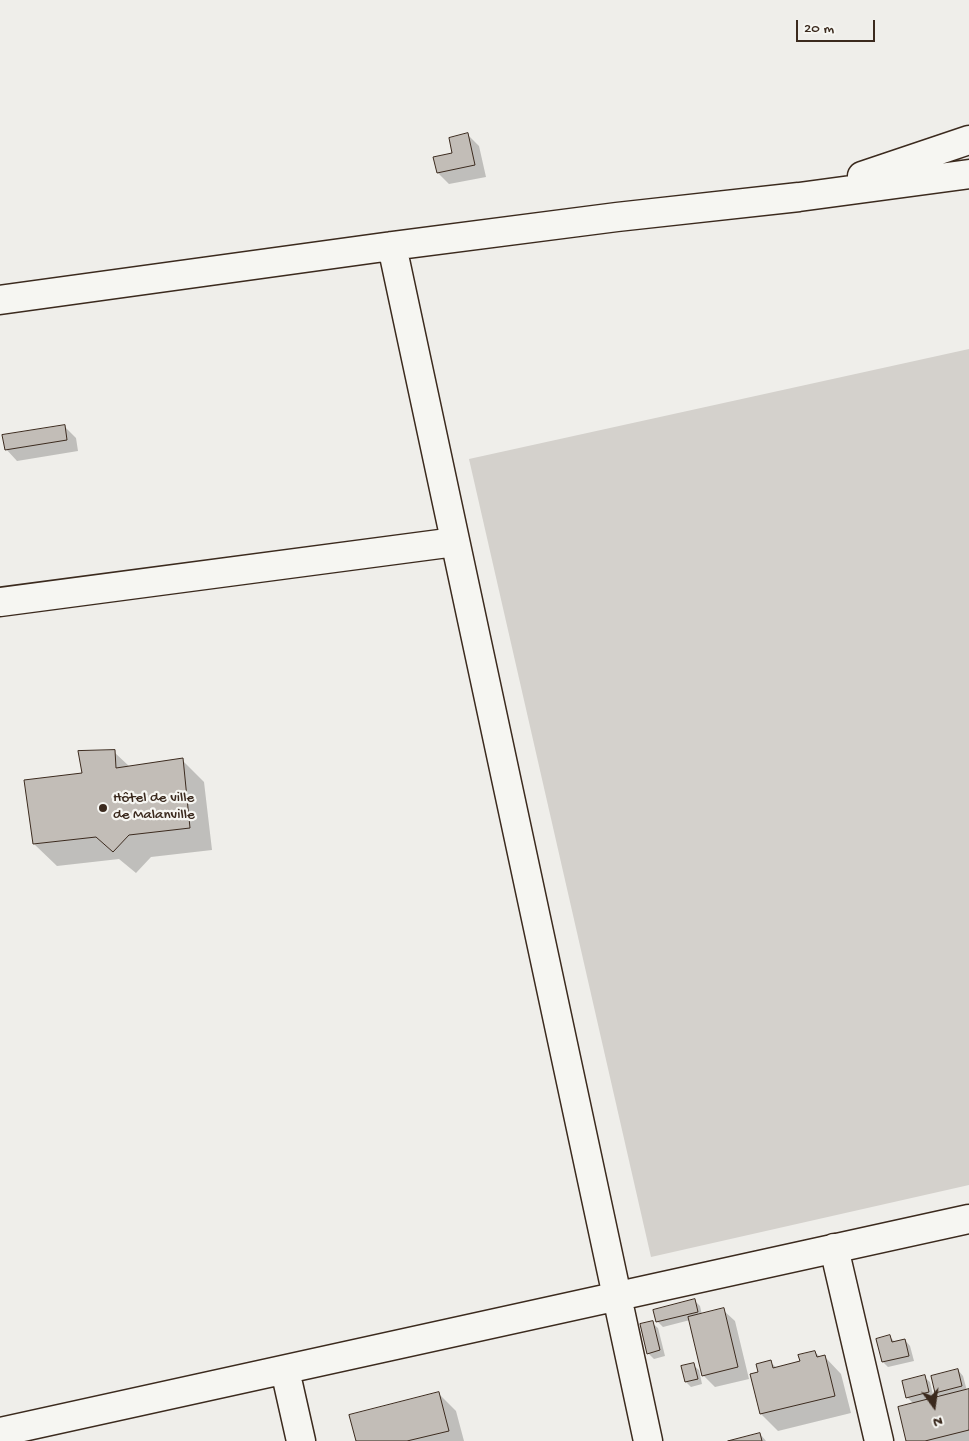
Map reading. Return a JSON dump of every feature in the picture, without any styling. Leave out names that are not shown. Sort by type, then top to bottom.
[{"type":"street","points":[[799,197],[969,140]]},
{"type":"street","points":[[0,300],[392,246],[617,217],[799,197],[969,174]]},
{"type":"street","points":[[392,246],[648,1441]]},
{"type":"street","points":[[0,602],[455,542]]},
{"type":"street","points":[[0,1432],[969,1219]]},
{"type":"street","points":[[834,1248],[879,1441]]},
{"type":"street","points":[[285,1370],[301,1441]]},
{"type":"shaded area","points":[[969,349],[969,1185],[651,1257],[469,459]]},
{"type":"building","points":[[468,133],[475,165],[437,173],[433,157],[452,153],[449,138]]},
{"type":"building","points":[[65,425],[67,440],[5,450],[2,435]]},
{"type":"building","points":[[115,750],[116,768],[183,758],[190,828],[129,835],[113,852],[96,837],[33,844],[24,780],[82,773],[78,751]]},
{"type":"building","points":[[695,1299],[698,1312],[656,1322],[653,1310]]},
{"type":"building","points":[[724,1308],[738,1367],[702,1376],[688,1317]]},
{"type":"building","points":[[653,1321],[660,1350],[647,1354],[640,1324]]},
{"type":"building","points":[[890,1335],[892,1342],[905,1339],[909,1356],[882,1362],[876,1339]]},
{"type":"building","points":[[815,1351],[817,1357],[825,1355],[835,1396],[760,1414],[750,1374],[758,1372],[756,1364],[771,1360],[773,1368],[800,1361],[798,1355]]},
{"type":"building","points":[[694,1363],[698,1379],[685,1382],[681,1366]]},
{"type":"building","points":[[958,1369],[962,1386],[935,1393],[931,1376]]},
{"type":"building","points":[[925,1375],[929,1392],[906,1398],[902,1381]]},
{"type":"building","points":[[969,1389],[969,1430],[925,1441],[906,1441],[898,1407]]},
{"type":"building","points":[[439,1392],[449,1431],[407,1441],[356,1441],[349,1415]]},
{"type":"building","points":[[760,1433],[762,1441],[728,1441]]},
{"type":"place","name":"Hôtel de ville de Malanville","points":[[103,808]]}]
